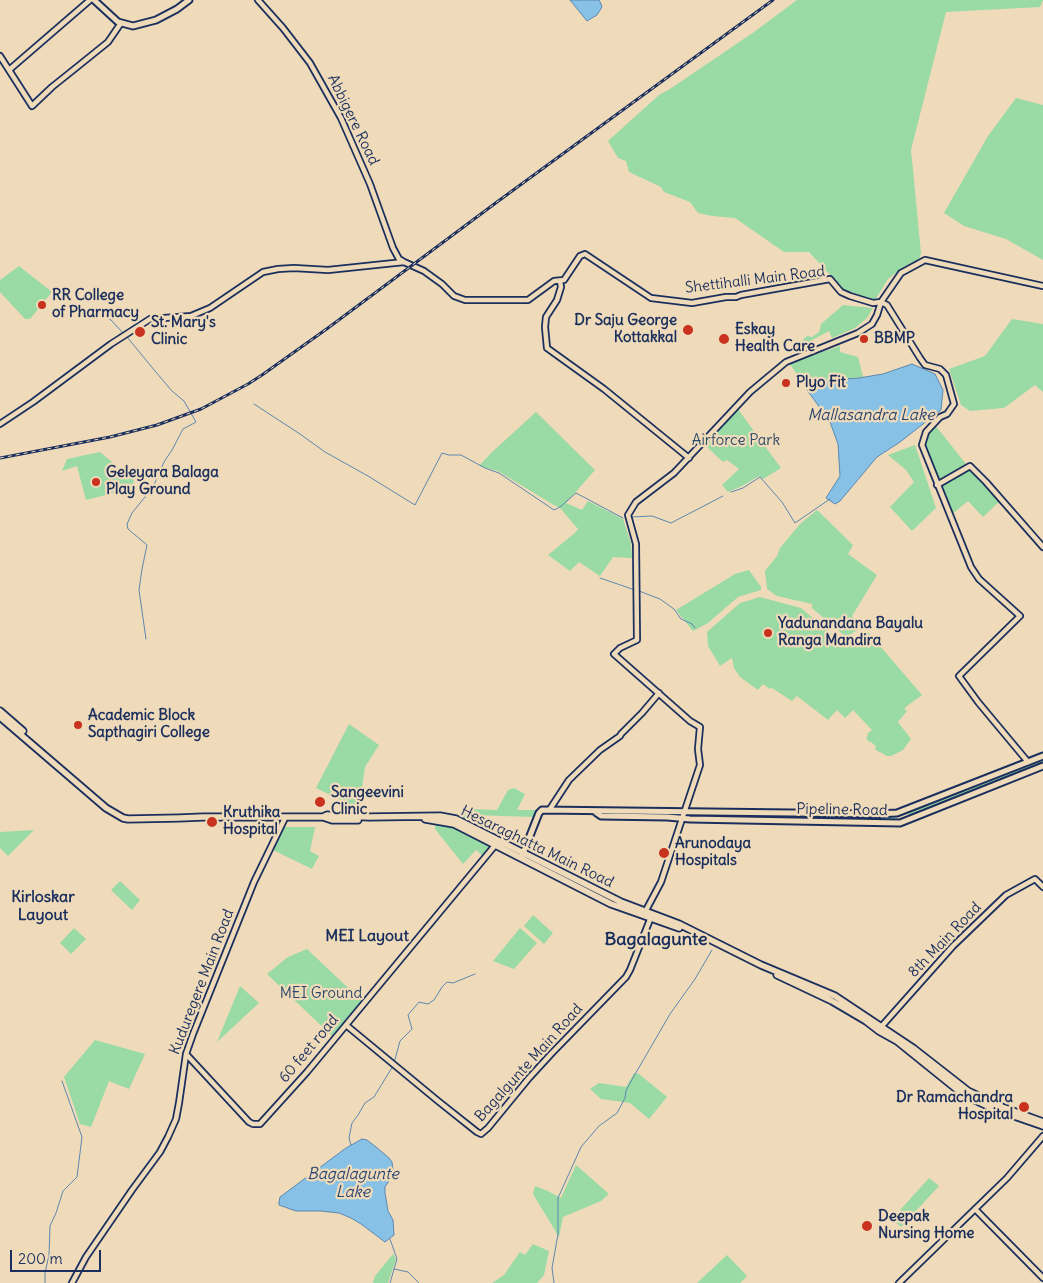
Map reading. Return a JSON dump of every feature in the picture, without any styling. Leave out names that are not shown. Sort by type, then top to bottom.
[{"type":"main road","points":[[92,0],[118,22],[133,26],[156,20],[189,0]]},
{"type":"main road","points":[[0,711],[107,807]]},
{"type":"main road","points":[[0,717],[107,807],[128,816],[323,817],[332,820],[421,819],[454,824],[523,855],[611,904],[679,924],[761,964],[836,996],[927,1058],[968,1091],[1002,1107],[1043,1122]]},
{"type":"main road","name":"Pipeline Road","points":[[594,811],[897,813],[1043,756]]},
{"type":"main road","name":"Pipeline Road","points":[[594,811],[601,816],[900,823],[1043,766]]},
{"type":"main road","points":[[523,855],[539,813],[542,810],[594,811]]},
{"type":"main road","points":[[651,916],[832,1000],[897,1041],[964,1095],[994,1109],[1043,1126]]},
{"type":"street","points":[[9,70],[92,0]]},
{"type":"street","name":"Abbigere Road","points":[[258,0],[310,63],[339,113],[370,184],[393,248],[399,259],[404,262]]},
{"type":"street","points":[[0,56],[32,106],[52,87],[108,42],[121,23]]},
{"type":"street","name":"Shettihalli Main Road","points":[[404,262],[424,271],[442,284],[454,296],[464,300],[528,300],[554,281],[564,280],[580,256],[585,254],[652,298],[692,303],[830,280],[841,292],[850,296],[873,303],[881,302]]},
{"type":"street","points":[[644,914],[659,886],[700,765],[698,749],[700,727],[690,721],[614,654],[620,648],[636,640],[636,544],[628,515],[636,502],[674,473],[754,388],[786,362],[858,334],[872,324],[881,302],[901,273],[926,260],[1043,286]]},
{"type":"street","points":[[0,424],[111,344],[150,319],[191,316],[210,308],[263,272],[294,268],[328,270],[404,262]]},
{"type":"street","points":[[560,281],[561,287],[557,300],[546,317],[547,348],[604,389],[689,458]]},
{"type":"street","points":[[881,302],[887,305],[925,364],[940,369],[946,375],[954,404],[947,414],[940,418],[926,432],[922,446],[971,567],[980,579],[1020,616],[959,676],[1028,762]]},
{"type":"street","points":[[937,485],[970,466],[1043,547]]},
{"type":"street","points":[[550,810],[569,780],[600,750],[620,736],[659,693]]},
{"type":"street","name":"Kuduregere Main Road","points":[[72,1283],[86,1257],[160,1152],[168,1137],[176,1119],[186,1054],[193,1034],[254,882],[285,818]]},
{"type":"street","name":"60 feet road","points":[[186,1054],[249,1122],[260,1124],[307,1072],[497,842]]},
{"type":"street","name":"8th Main Road","points":[[881,1027],[963,936],[1006,895],[1035,879],[1043,887]]},
{"type":"street","name":"Bagalgunte Main Road","points":[[346,1025],[481,1134],[552,1053],[626,977],[651,916]]},
{"type":"street","points":[[899,1283],[1007,1178],[1043,1136]]},
{"type":"street","points":[[975,1209],[1043,1279],[1039,1283]]},
{"type":"green space","points":[[797,0],[1043,0],[1040,7],[946,12],[911,150],[921,253],[919,259],[905,266],[888,279],[875,300],[847,293],[809,252],[784,252],[735,218],[698,213],[690,202],[664,192],[661,187],[629,172],[626,161],[618,158],[608,141],[659,95],[754,32]]},
{"type":"green space","points":[[1016,98],[1043,105],[1043,260],[1006,239],[964,226],[944,213],[988,136]]},
{"type":"green space","points":[[19,266],[52,292],[30,319],[25,319],[0,292],[0,280]]},
{"type":"green space","points":[[843,305],[873,308],[867,318],[855,328],[832,338],[829,331],[812,340],[796,353],[791,351],[807,336],[812,337],[819,332],[821,324]]},
{"type":"green space","points":[[1012,319],[1043,324],[1043,392],[1035,385],[1004,408],[970,411],[961,405],[949,369],[985,356]]},
{"type":"green space","points":[[840,346],[840,352],[858,357],[863,377],[830,380],[806,387],[789,363]]},
{"type":"green space","name":"Airforce Park","points":[[737,408],[781,468],[763,479],[759,476],[728,492],[722,485],[739,469],[727,460],[723,462],[704,444]]},
{"type":"green space","points":[[536,412],[595,470],[566,503],[582,510],[588,501],[623,519],[631,543],[632,558],[613,557],[600,576],[579,562],[570,571],[548,555],[578,529],[560,508],[498,471],[479,466]]},
{"type":"green space","points":[[935,425],[966,464],[938,480],[923,445]]},
{"type":"green space","points":[[915,445],[936,508],[912,531],[890,507],[914,482],[906,470],[888,455]]},
{"type":"green space","points":[[100,452],[134,480],[130,493],[127,491],[113,493],[86,500],[77,466],[62,471],[67,459]]},
{"type":"green space","points":[[970,469],[1000,501],[983,517],[968,501],[951,515],[940,486]]},
{"type":"green space","points":[[817,510],[853,545],[848,554],[877,575],[852,616],[862,627],[846,637],[812,608],[812,604],[777,596],[767,589],[765,571],[777,556],[780,548],[800,524]]},
{"type":"green space","points":[[749,570],[761,587],[761,590],[738,597],[708,623],[693,631],[676,610],[735,574]]},
{"type":"green space","points":[[760,597],[801,608],[846,646],[857,641],[868,632],[922,695],[904,709],[907,711],[898,722],[911,739],[903,750],[887,756],[875,749],[876,746],[866,738],[867,734],[872,730],[853,710],[845,718],[837,710],[828,720],[797,696],[792,701],[763,684],[758,690],[740,677],[734,668],[732,658],[720,666],[708,646],[707,632],[740,603]]},
{"type":"green space","points":[[349,724],[379,745],[365,767],[359,809],[316,788]]},
{"type":"green space","points":[[1043,757],[1043,766],[909,818],[908,812]]},
{"type":"green space","points":[[514,788],[525,794],[517,810],[537,810],[534,817],[472,815],[467,822],[461,818],[468,809],[497,810],[508,790]]},
{"type":"green space","points":[[685,813],[779,816],[896,815],[897,822],[684,819]]},
{"type":"green space","points":[[436,822],[448,824],[492,845],[483,856],[476,850],[463,864],[435,829]]},
{"type":"green space","points":[[282,827],[315,827],[310,851],[319,856],[312,869],[271,849]]},
{"type":"green space","points":[[34,830],[8,856],[0,848],[0,832]]},
{"type":"green space","points":[[120,881],[140,900],[132,910],[111,890]]},
{"type":"green space","points":[[533,915],[553,933],[544,944],[524,926]]},
{"type":"green space","points":[[74,928],[86,939],[71,954],[60,943]]},
{"type":"green space","points":[[520,928],[537,943],[514,969],[493,961]]},
{"type":"green space","name":"MEI Ground","points":[[307,949],[362,1001],[333,1037],[267,974],[288,957]]},
{"type":"green space","points":[[240,986],[259,1003],[217,1042]]},
{"type":"green space","points":[[95,1040],[145,1054],[129,1089],[109,1081],[91,1127],[80,1124],[64,1077]]},
{"type":"green space","points":[[634,1073],[639,1074],[667,1097],[649,1119],[630,1103],[601,1099],[590,1089],[599,1083],[626,1087]]},
{"type":"green space","points":[[576,1165],[609,1194],[601,1201],[563,1217],[559,1237],[533,1194],[535,1186],[561,1198]]},
{"type":"green space","points":[[929,1178],[939,1186],[901,1227],[892,1219]]},
{"type":"green space","points":[[533,1244],[549,1251],[544,1275],[537,1283],[492,1283],[504,1275],[520,1252],[525,1255]]},
{"type":"green space","points":[[393,1254],[396,1259],[388,1283],[373,1283],[375,1276]]},
{"type":"green space","points":[[727,1255],[747,1276],[740,1283],[697,1283]]},
{"type":"water","points":[[570,0],[599,0],[602,7],[597,15],[587,21]]},
{"type":"water","name":"Mallasandra Lake","points":[[912,364],[935,374],[943,390],[941,410],[900,442],[877,457],[840,501],[835,504],[826,498],[840,476],[838,444],[830,422],[805,387],[830,380],[883,374]]},
{"type":"water","name":"Bagalagunte Lake","points":[[362,1139],[367,1140],[392,1162],[393,1170],[385,1187],[385,1193],[388,1211],[393,1220],[394,1235],[385,1242],[361,1224],[339,1213],[296,1211],[279,1205],[280,1197],[346,1148]]},
{"type":"waterway","points":[[99,314],[111,320],[123,333]]},
{"type":"waterway","points":[[127,337],[172,391],[184,401],[196,422],[183,429],[164,462],[153,487],[132,513],[127,524],[128,529],[147,545],[139,590],[146,639]]},
{"type":"waterway","points":[[254,404],[325,452],[415,505],[442,453],[461,455],[499,473],[554,510],[576,493],[623,518]]},
{"type":"waterway","points":[[731,492],[743,488],[760,477],[782,502],[795,523],[830,499]]},
{"type":"waterway","points":[[632,517],[652,516],[671,523],[723,496]]},
{"type":"waterway","points":[[600,578],[635,590]]},
{"type":"waterway","points":[[639,591],[660,599],[674,609],[681,619],[692,624],[695,628]]},
{"type":"waterway","points":[[554,1283],[552,1268],[558,1234],[558,1198],[581,1147],[599,1126],[617,1113],[630,1083],[670,1014],[695,979],[712,950]]},
{"type":"waterway","points":[[394,1063],[400,1041],[412,1029],[408,1015],[419,1002],[428,1004],[434,1000],[447,982],[453,983],[475,974]]},
{"type":"waterway","points":[[351,1145],[349,1138],[352,1123],[365,1103],[374,1097],[393,1066]]},
{"type":"waterway","points":[[45,1283],[49,1255],[50,1226],[63,1191],[77,1177],[82,1137],[62,1081]]},
{"type":"waterway","points":[[390,1239],[397,1259],[390,1283]]},
{"type":"waterway","points":[[394,1269],[408,1272],[419,1283]]},
{"type":"railway","points":[[0,458],[110,437],[157,425],[201,409],[248,384],[328,328],[773,0]]},
{"type":"place","name":"RR College of Pharmacy","points":[[42,305]]},
{"type":"place","name":"Dr Saju George Kottakkal","points":[[688,330]]},
{"type":"place","name":"St. Mary's Clinic","points":[[140,332]]},
{"type":"place","name":"Eskay Health Care","points":[[724,339]]},
{"type":"place","name":"BBMP","points":[[864,339]]},
{"type":"place","name":"Plyo Fit","points":[[786,383]]},
{"type":"place","name":"Geleyara Balaga Play Ground","points":[[96,482]]},
{"type":"place","name":"Yadunandana Bayalu Ranga Mandira","points":[[768,633]]},
{"type":"place","name":"Academic Block Sapthagiri College","points":[[78,725]]},
{"type":"place","name":"Sangeevini Clinic","points":[[320,802]]},
{"type":"place","name":"Kruthika Hospital","points":[[212,822]]},
{"type":"place","name":"Arunodaya Hospitals","points":[[664,853]]},
{"type":"place","name":"Dr Ramachandra Hospital","points":[[1024,1107]]},
{"type":"place","name":"Deepak Nursing Home","points":[[867,1226]]},
{"type":"district","name":"Kirloskar Layout","points":[[43,906]]},
{"type":"district","name":"MEI Layout","points":[[367,936]]},
{"type":"district","name":"Bagalagunte","points":[[656,940]]}]
